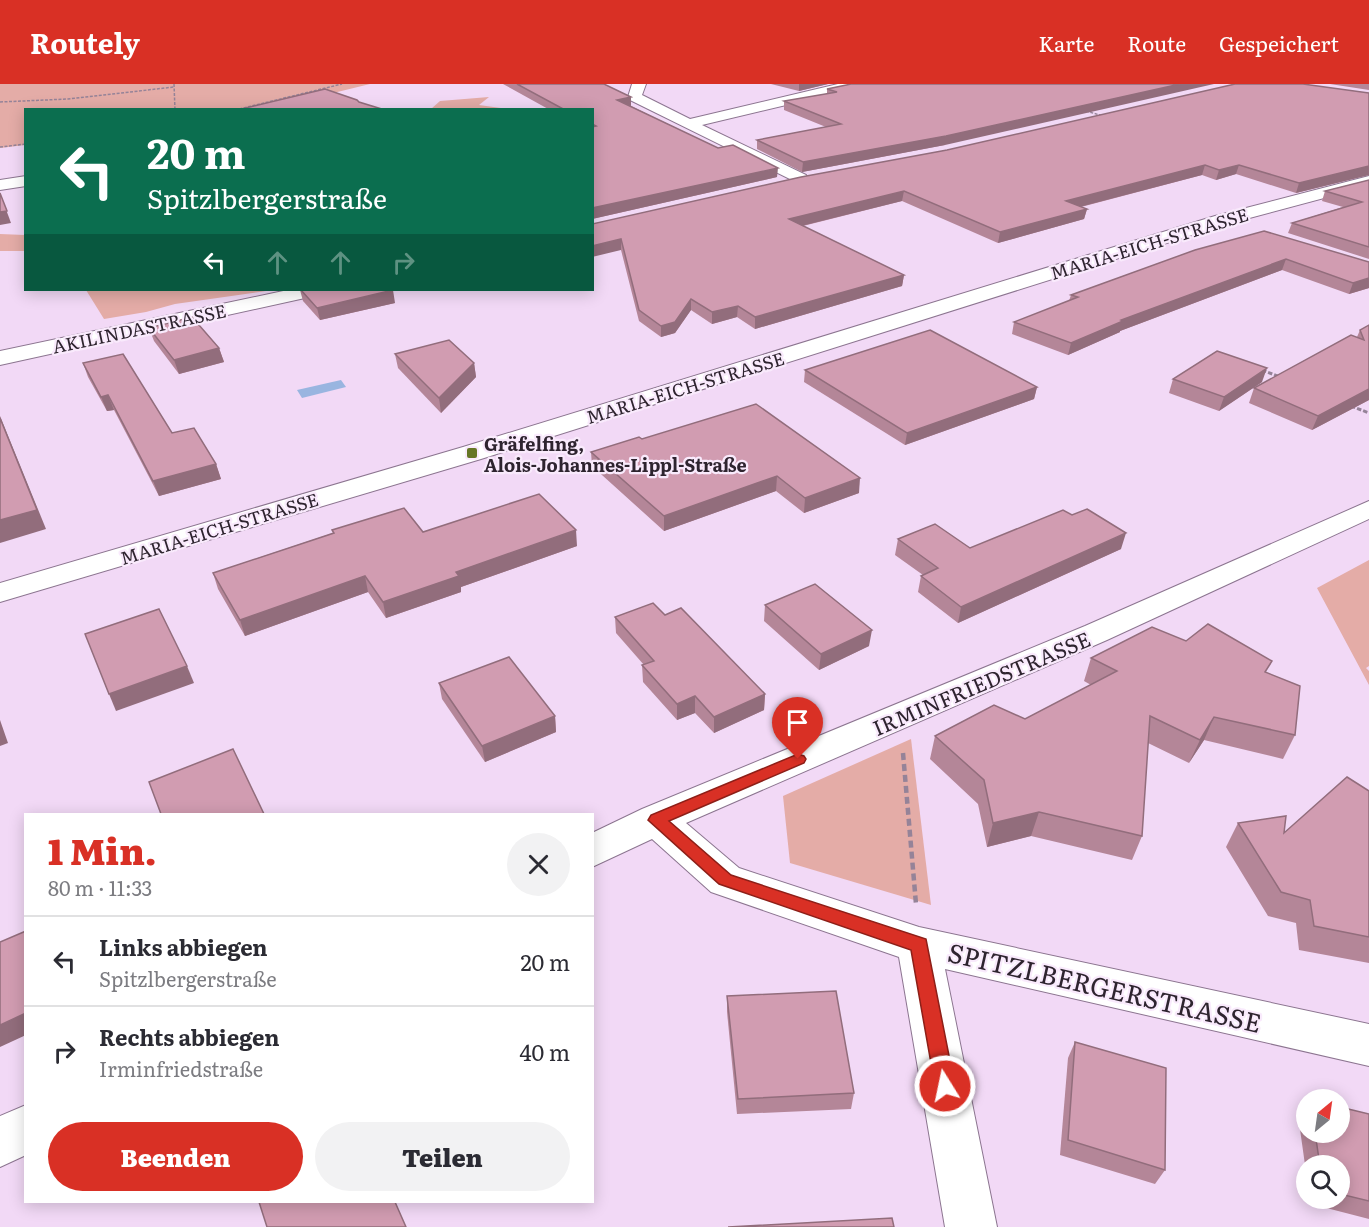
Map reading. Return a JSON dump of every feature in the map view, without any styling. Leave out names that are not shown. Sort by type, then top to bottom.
[{"type":"street","points":[[639,84],[636,97],[687,124],[806,178],[778,184]]},
{"type":"street","points":[[687,124],[755,106],[857,84]]},
{"type":"street","points":[[0,185],[24,181]]},
{"type":"street","name":"MARIA-EICH-STRASSE","points":[[0,593],[483,450],[1221,220],[1369,181]]},
{"type":"street","points":[[1221,220],[1253,230]]},
{"type":"street","name":"AKILINDASTRASSE","points":[[0,358],[309,291]]},
{"type":"street","name":"IRMINFRIEDSTRASSE","points":[[594,850],[656,820],[1096,633],[1369,509]]},
{"type":"street","name":"SPITZLBERGERSTRASSE","points":[[656,820],[725,880],[920,945],[1369,1045]]},
{"type":"street","points":[[920,945],[971,1227]]},
{"type":"street","points":[[0,1142],[24,1130]]},
{"type":"path","points":[[243,108],[342,84]]},
{"type":"path","points":[[0,102],[68,99],[174,86],[175,108]]},
{"type":"path","points":[[1081,110],[1104,116]]},
{"type":"path","points":[[0,147],[24,144]]},
{"type":"path","points":[[1252,366],[1284,379]]},
{"type":"path","points":[[1348,405],[1369,413]]},
{"type":"path","points":[[900,716],[920,945]]},
{"type":"shaded area","points":[[0,84],[370,84],[272,108],[24,108],[24,145],[0,148]]},
{"type":"shaded area","points":[[489,97],[479,105],[501,108],[432,108],[440,101]]},
{"type":"shaded area","points":[[0,234],[24,235],[24,251],[0,251]]},
{"type":"shaded area","points":[[87,291],[266,291],[175,304],[146,312],[104,319]]},
{"type":"shaded area","points":[[1369,560],[1369,666],[1366,668],[1369,671],[1369,685],[1317,588]]},
{"type":"shaded area","points":[[911,739],[931,905],[790,863],[783,796]]},
{"type":"water","points":[[341,380],[346,387],[302,398],[297,390]]},
{"type":"building","points":[[517,84],[604,84],[631,97],[617,100],[718,148],[733,145],[778,168],[594,208],[594,126],[596,126],[594,125],[594,108],[561,108]]},
{"type":"building","points":[[851,84],[1180,84],[946,136],[803,162],[757,140],[841,124],[784,101],[837,92],[827,89]]},
{"type":"building","points":[[1235,84],[1303,84],[1369,93],[1369,166],[1299,183],[1239,165],[1219,170],[1205,165],[1066,201],[1087,209],[1000,232],[904,191],[789,219],[904,275],[755,317],[738,306],[712,312],[691,299],[675,322],[661,326],[639,310],[621,239],[594,246],[594,224],[801,177],[947,150]]},
{"type":"building","points":[[325,89],[378,108],[245,108]]},
{"type":"building","points":[[1369,180],[1369,247],[1292,223],[1362,202],[1325,191]]},
{"type":"building","points":[[0,193],[7,211],[0,212]]},
{"type":"building","points":[[1264,231],[1369,262],[1369,278],[1353,283],[1286,259],[1121,320],[1123,321],[1071,343],[1014,322],[1078,297],[1071,295],[1195,250]]},
{"type":"building","points":[[302,291],[389,291],[317,308]]},
{"type":"building","points":[[192,317],[219,348],[174,360],[149,328]]},
{"type":"building","points":[[1369,325],[1369,389],[1318,416],[1254,388],[1351,335],[1364,340],[1360,330]]},
{"type":"building","points":[[930,330],[1037,387],[907,433],[805,370]]},
{"type":"building","points":[[449,340],[474,363],[439,398],[395,354]]},
{"type":"building","points":[[1217,351],[1267,368],[1224,397],[1173,379]]},
{"type":"building","points":[[123,354],[172,433],[194,428],[216,464],[153,481],[108,395],[101,397],[83,363]]},
{"type":"building","points":[[756,404],[860,478],[805,498],[777,476],[664,516],[591,452],[639,437],[642,439]]},
{"type":"building","points":[[0,418],[37,510],[0,520]]},
{"type":"building","points":[[539,494],[576,530],[456,572],[459,576],[383,602],[365,576],[240,620],[213,573],[334,533],[332,530],[404,508],[423,532]]},
{"type":"building","points":[[1087,509],[1126,533],[961,607],[921,576],[938,568],[898,539],[935,524],[970,548],[1063,510],[1072,515]]},
{"type":"building","points":[[815,584],[872,630],[821,654],[765,605]]},
{"type":"building","points":[[653,603],[665,615],[681,608],[765,694],[714,717],[695,696],[677,704],[642,665],[654,661],[615,617]]},
{"type":"building","points":[[159,609],[187,666],[109,694],[85,634]]},
{"type":"building","points":[[1208,624],[1272,661],[1265,672],[1300,686],[1295,735],[1214,717],[1200,740],[1150,716],[1142,836],[1039,812],[993,823],[984,780],[935,736],[994,705],[1025,719],[1117,671],[1091,658],[1152,627],[1186,641]]},
{"type":"building","points":[[509,657],[555,716],[482,746],[439,683]]},
{"type":"building","points":[[233,749],[264,813],[161,813],[149,782]]},
{"type":"building","points":[[1347,777],[1369,791],[1369,937],[1314,926],[1310,900],[1281,892],[1238,823],[1286,816],[1284,833]]},
{"type":"building","points":[[24,932],[24,1014],[0,1025],[0,942]]},
{"type":"building","points":[[836,991],[854,1093],[738,1099],[727,996]]},
{"type":"building","points":[[1075,1042],[1166,1068],[1165,1170],[1068,1140]]},
{"type":"building","points":[[1350,1109],[1369,1114],[1369,1201],[1350,1196],[1350,1155],[1318,1155],[1317,1143],[1350,1143]]},
{"type":"building","points":[[259,1203],[395,1203],[406,1227],[267,1227]]},
{"type":"building","points":[[892,1218],[894,1227],[728,1227]]},
{"type":"place","name":"Gräfelfing, Alois-Johannes-Lippl-Straße","points":[[472,453]]},
{"type":"route","points":[[798,759],[656,820],[725,880],[920,945],[945,1086]]}]
